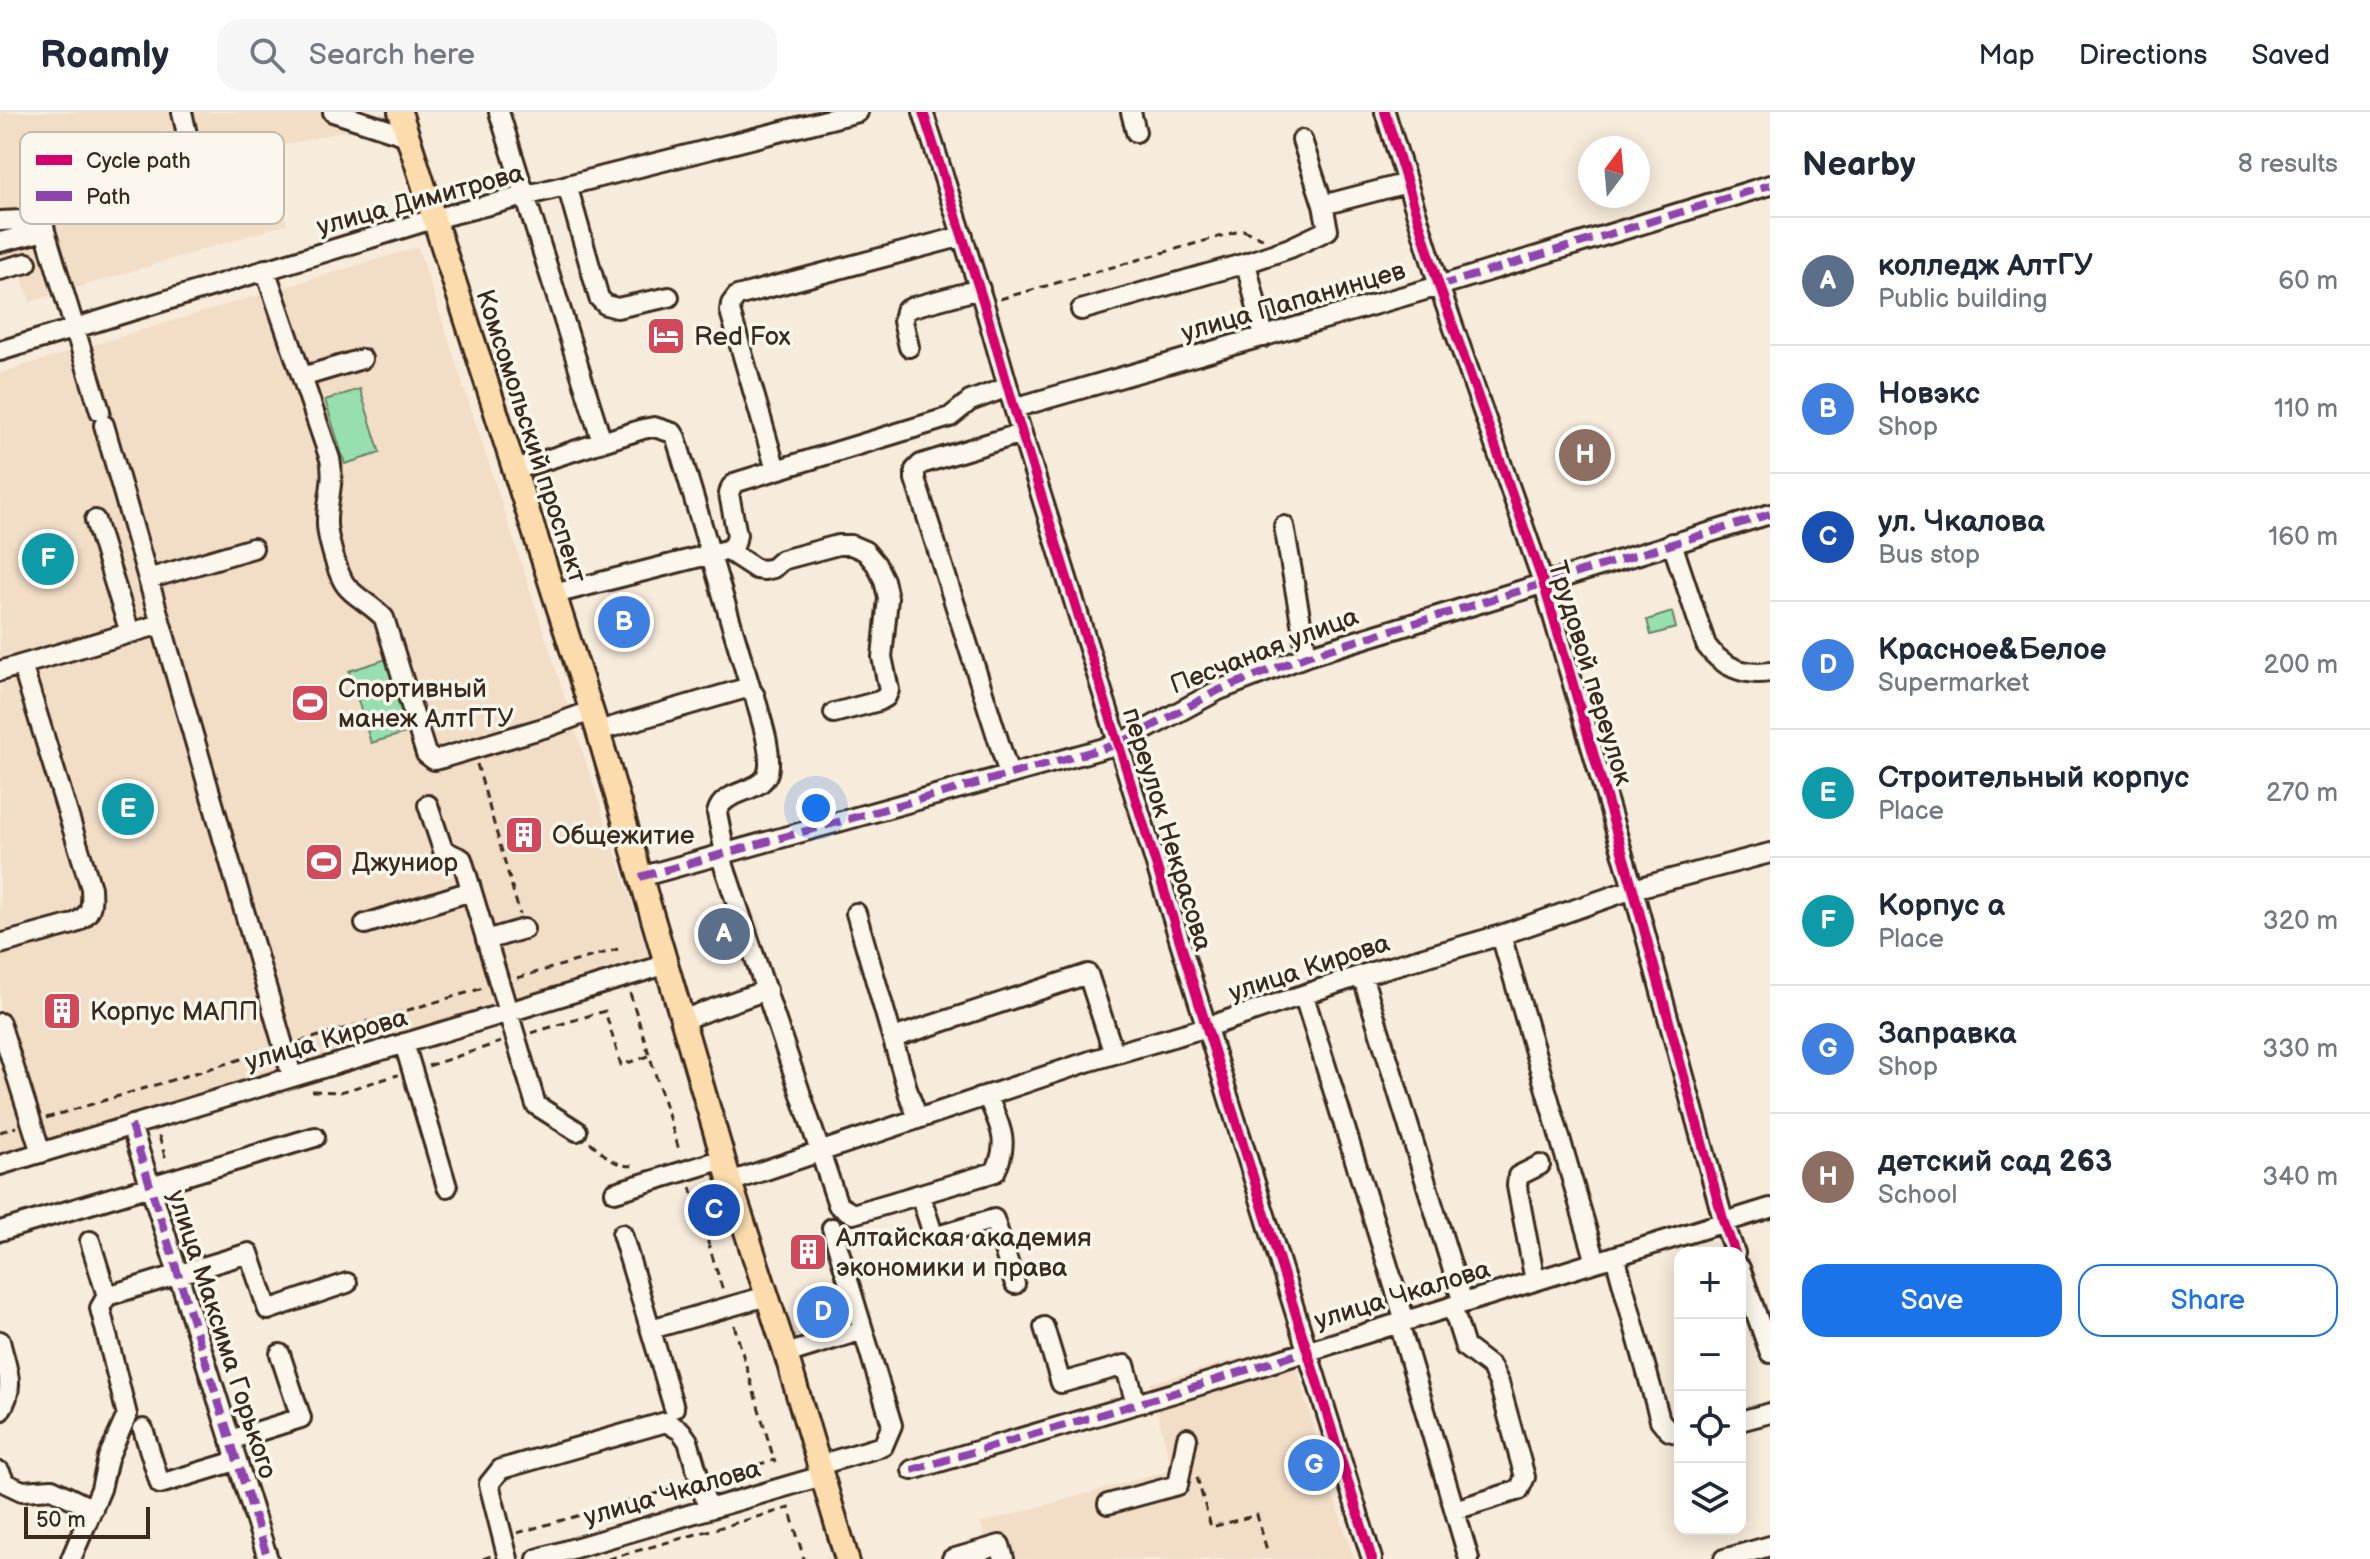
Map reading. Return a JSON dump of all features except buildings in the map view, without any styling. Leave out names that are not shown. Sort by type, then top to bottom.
[{"type":"main road","name":"Комсомольский проспект","points":[[400,112],[595,721],[730,1182],[786,1354],[847,1559]]},
{"type":"street","points":[[182,112],[186,132]]},
{"type":"street","points":[[333,112],[407,136]]},
{"type":"street","points":[[499,112],[602,442]]},
{"type":"street","name":"улица Димитрова","points":[[0,351],[433,219],[834,115],[858,112]]},
{"type":"street","name":"переулок Некрасова","points":[[923,112],[1372,1559]]},
{"type":"street","points":[[1131,112],[1136,132]]},
{"type":"street","name":"Трудовой переулок","points":[[1385,112],[1439,286],[1543,582],[1733,1247]]},
{"type":"street","points":[[1081,310],[1246,263],[1290,248],[1328,230],[1302,140]]},
{"type":"street","points":[[1323,205],[1407,183]]},
{"type":"street","points":[[567,185],[599,298],[606,305],[617,308],[669,297]]},
{"type":"street","name":"улица Папанинцев","points":[[1014,408],[1439,286],[1770,185]]},
{"type":"street","points":[[0,221],[20,220]]},
{"type":"street","points":[[0,242],[42,224]]},
{"type":"street","points":[[44,224],[292,1076]]},
{"type":"street","points":[[776,470],[730,311],[737,296],[963,236]]},
{"type":"street","points":[[0,270],[27,263]]},
{"type":"street","points":[[1246,263],[1264,337]]},
{"type":"street","points":[[265,269],[333,474],[326,523],[343,582],[354,594],[374,606],[384,618],[426,754],[434,760],[550,726],[595,721],[743,689],[751,690]]},
{"type":"street","points":[[909,347],[903,321],[905,311],[982,296]]},
{"type":"street","points":[[302,377],[362,359]]},
{"type":"street","points":[[554,594],[719,552],[735,544],[737,535],[729,494],[737,482],[950,417],[970,401],[1008,387]]},
{"type":"street","points":[[514,470],[654,427],[673,433],[719,552],[770,767],[766,778],[757,786],[725,800],[717,807],[723,853],[838,1205],[853,1214],[995,1172],[1001,1160],[1004,1139],[987,1095]]},
{"type":"street","points":[[1009,774],[915,479],[915,470],[921,464],[1022,433]]},
{"type":"street","name":"Песчаная улица","points":[[640,877],[1119,744],[1219,690],[1307,656],[1770,514]]},
{"type":"street","points":[[95,520],[130,633]]},
{"type":"street","points":[[1284,526],[1307,656]]},
{"type":"street","points":[[1672,543],[1706,645],[1712,654],[1734,669],[1748,673],[1770,672]]},
{"type":"street","points":[[719,552],[764,570],[773,568],[782,560],[838,545],[851,545],[865,551],[876,564],[888,598],[882,657],[889,690],[886,697],[879,701],[834,713]]},
{"type":"street","points":[[148,579],[253,548]]},
{"type":"street","points":[[0,671],[161,624]]},
{"type":"street","points":[[0,944],[73,924],[84,919],[91,909],[91,888],[22,665]]},
{"type":"street","points":[[428,805],[443,850],[462,859],[536,1105],[577,1131]]},
{"type":"street","name":"улица Кирова","points":[[730,1182],[987,1095],[1362,975],[1501,935],[1633,889],[1770,853]]},
{"type":"street","points":[[365,924],[471,891]]},
{"type":"street","points":[[856,913],[918,1118]]},
{"type":"street","points":[[486,940],[524,929]]},
{"type":"street","points":[[1501,935],[1596,1262]]},
{"type":"street","name":"улица Кирова","points":[[0,1165],[668,964]]},
{"type":"street","points":[[893,1038],[1088,974],[1114,1054]]},
{"type":"street","points":[[1362,975],[1458,1304],[1465,1347],[1491,1367],[1499,1383],[1525,1477],[1519,1490],[1455,1510]]},
{"type":"street","points":[[684,1019],[767,990]]},
{"type":"street","points":[[1304,996],[1469,1559]]},
{"type":"street","points":[[0,1023],[41,1153]]},
{"type":"street","points":[[404,1043],[447,1187]]},
{"type":"street","name":"улица Максима Горького","points":[[131,1125],[268,1559]]},
{"type":"street","points":[[0,1231],[315,1137]]},
{"type":"street","points":[[615,1192],[724,1159]]},
{"type":"street","points":[[1535,1281],[1517,1186],[1518,1176],[1540,1165]]},
{"type":"street","points":[[920,1194],[934,1237],[994,1219],[1015,1284]]},
{"type":"street","name":"улица Чкалова","points":[[912,1470],[1770,1208]]},
{"type":"street","points":[[786,1354],[863,1330],[832,1228]]},
{"type":"street","points":[[622,1234],[674,1408]]},
{"type":"street","points":[[90,1241],[107,1296]]},
{"type":"street","points":[[71,1559],[101,1489],[108,1458],[127,1415],[100,1308],[107,1296],[249,1253],[268,1310],[347,1283]]},
{"type":"street","points":[[1615,1256],[1660,1420],[1674,1432]]},
{"type":"street","points":[[1746,1285],[1770,1353]]},
{"type":"street","points":[[651,1329],[767,1296]]},
{"type":"street","points":[[1044,1327],[1061,1383],[1125,1365],[1136,1404]]},
{"type":"street","name":"улица Чкалова","points":[[537,1559],[708,1509],[883,1446],[892,1425],[863,1330]]},
{"type":"street","points":[[0,1341],[11,1387],[7,1402],[0,1411]]},
{"type":"street","points":[[230,1440],[301,1418],[280,1354]]},
{"type":"street","points":[[1746,1419],[1770,1413]]},
{"type":"street","points":[[508,1559],[489,1484],[501,1469],[666,1422],[681,1431],[688,1441],[708,1509]]},
{"type":"street","points":[[143,1429],[160,1484],[236,1461]]},
{"type":"street","points":[[1108,1504],[1178,1485],[1187,1438]]},
{"type":"street","points":[[0,1472],[5,1483],[22,1491],[52,1489],[93,1509]]},
{"type":"street","points":[[952,1559],[1000,1545],[1004,1559]]},
{"type":"street","points":[[1724,1559],[1770,1546]]},
{"type":"path","points":[[982,296],[1243,230],[1290,248]]},
{"type":"path","points":[[472,749],[524,929]]},
{"type":"path","points":[[0,1132],[618,949]]},
{"type":"path","points":[[502,1537],[775,1461],[628,985]]},
{"type":"path","points":[[577,1131],[615,1163],[627,1167],[640,1165]]},
{"type":"path","points":[[1195,1468],[1211,1527],[1257,1515],[1268,1554]]},
{"type":"path","points":[[608,1559],[789,1508],[804,1559]]},
{"type":"shaded area","points":[[0,112],[351,112],[356,128],[284,145],[284,132],[20,132],[20,224],[284,224],[284,214],[287,224],[30,302],[21,275],[0,281]]},
{"type":"shaded area","points":[[418,247],[650,958],[0,1157],[0,373]]},
{"type":"shaded area","points":[[1290,1344],[1354,1559],[992,1559],[981,1523],[1172,1470],[1150,1383]]},
{"type":"green space","points":[[360,389],[380,453],[345,464],[325,400]]},
{"type":"green space","points":[[1672,612],[1676,628],[1651,635],[1647,620]]},
{"type":"green space","points":[[387,659],[409,732],[371,743],[349,671]]},
{"type":"marked path","points":[[1439,286],[1770,185]]},
{"type":"marked path","points":[[640,877],[1119,744],[1219,690],[1307,656],[1770,514]]},
{"type":"marked path","points":[[131,1125],[268,1559]]},
{"type":"marked path","points":[[912,1470],[1307,1351]]},
{"type":"cycle path","points":[[923,112],[1372,1559]]},
{"type":"cycle path","points":[[1385,112],[1439,286],[1543,582],[1733,1247]]},
{"type":"place","name":"Red Fox","points":[[666,336]]},
{"type":"place","name":"детский сад 263","points":[[1585,455]]},
{"type":"place","name":"Корпус а","points":[[48,559]]},
{"type":"place","name":"Новэкс","points":[[624,622]]},
{"type":"place","name":"Спортивный манеж АлтГТУ","points":[[310,703]]},
{"type":"place","name":"Строительный корпус","points":[[128,809]]},
{"type":"place","name":"Общежитие","points":[[524,835]]},
{"type":"place","name":"Джуниор","points":[[324,862]]},
{"type":"place","name":"колледж АлтГУ","points":[[724,934]]},
{"type":"place","name":"Корпус МАПП","points":[[62,1011]]},
{"type":"place","name":"ул. Чкалова","points":[[714,1210]]},
{"type":"place","name":"Алтайская академия экономики и права","points":[[808,1252]]},
{"type":"place","name":"Красное&Белое","points":[[823,1312]]},
{"type":"place","name":"Заправка","points":[[1314,1465]]}]
